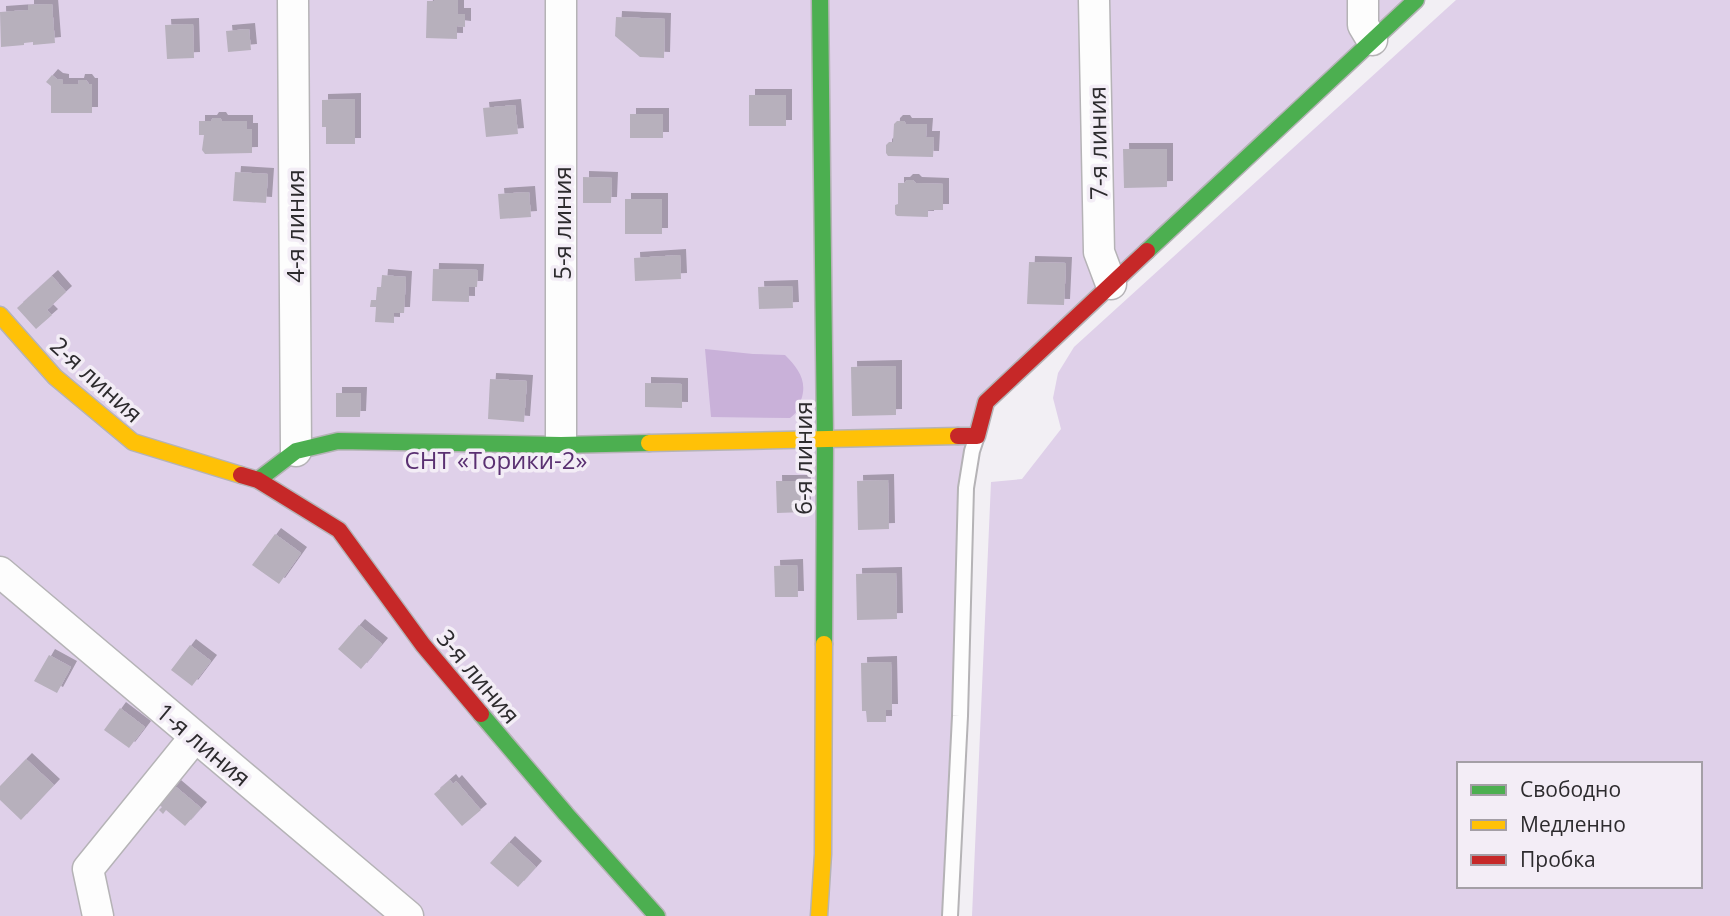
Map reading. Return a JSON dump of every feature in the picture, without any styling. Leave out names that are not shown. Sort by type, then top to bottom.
[{"type":"street","name":"4-я линия","points":[[293,0],[296,451]]},
{"type":"street","name":"5-я линия","points":[[561,0],[561,445]]},
{"type":"street","name":"6-я линия","points":[[819,916],[823,854],[825,438],[820,0]]},
{"type":"street","name":"7-я линия","points":[[1094,0],[1099,252],[1111,285]]},
{"type":"street","points":[[1363,0],[1363,25],[1371,40]]},
{"type":"street","points":[[258,480],[296,451],[338,441],[561,445],[977,436],[986,402],[1416,0]]},
{"type":"street","name":"2-я линия","points":[[0,315],[55,377],[133,442],[258,480]]},
{"type":"street","name":"3-я линия","points":[[258,480],[339,530],[423,645],[566,814],[657,916]]},
{"type":"street","name":"1-я линия","points":[[0,572],[408,916]]},
{"type":"street","points":[[98,916],[88,869],[195,737]]},
{"type":"lane","points":[[950,916],[961,716],[966,488],[977,436]]},
{"type":"green space","name":"СНТ «Торики-2»","points":[[0,0],[1416,0],[986,402],[972,451],[950,916],[0,916]]},
{"type":"green space","points":[[1456,0],[1730,0],[1730,916],[972,916],[991,482],[1022,479],[1061,429],[1053,398],[1058,373],[1074,347]]},
{"type":"shaded area","points":[[705,349],[785,355],[798,370],[802,381],[803,393],[796,412],[790,418],[711,417]]},
{"type":"building","points":[[458,0],[458,14],[465,14],[465,27],[457,26],[457,39],[426,38],[427,1]]},
{"type":"building","points":[[52,4],[55,43],[33,45],[33,42],[1,47],[0,12],[28,10],[28,5]]},
{"type":"building","points":[[616,17],[665,19],[664,58],[640,57],[615,36]]},
{"type":"building","points":[[193,24],[194,58],[167,59],[165,25]]},
{"type":"building","points":[[249,29],[251,50],[228,52],[226,31]]},
{"type":"building","points":[[52,75],[63,80],[63,84],[78,84],[79,80],[86,80],[92,84],[92,113],[51,113],[51,86],[46,82]]},
{"type":"building","points":[[749,95],[786,95],[786,126],[749,126]]},
{"type":"building","points":[[355,99],[355,144],[326,144],[326,127],[322,127],[322,100]]},
{"type":"building","points":[[515,105],[518,134],[486,137],[483,108]]},
{"type":"building","points":[[630,114],[663,114],[663,138],[630,138]]},
{"type":"building","points":[[213,118],[220,118],[222,121],[247,121],[247,129],[252,129],[252,153],[205,154],[202,150],[204,135],[199,135],[199,121],[211,121]]},
{"type":"building","points":[[897,121],[927,124],[926,137],[934,137],[933,157],[888,156],[886,145],[893,142],[894,124]]},
{"type":"building","points":[[1123,149],[1167,149],[1167,187],[1124,188]]},
{"type":"building","points":[[235,172],[268,174],[266,203],[233,201]]},
{"type":"building","points":[[583,177],[612,178],[611,203],[583,203]]},
{"type":"building","points":[[907,180],[943,184],[943,210],[928,210],[928,217],[897,216],[895,205],[898,204],[898,183]]},
{"type":"building","points":[[529,192],[531,217],[500,219],[498,194]]},
{"type":"building","points":[[625,199],[662,199],[662,234],[625,234]]},
{"type":"building","points":[[680,255],[681,279],[635,281],[634,258]]},
{"type":"building","points":[[1029,262],[1066,263],[1064,305],[1027,304]]},
{"type":"building","points":[[433,269],[478,270],[477,287],[469,287],[469,302],[432,301]]},
{"type":"building","points":[[382,275],[406,277],[404,313],[394,313],[394,323],[375,322],[376,307],[370,307],[371,300],[376,300],[377,287],[381,287]]},
{"type":"building","points":[[52,276],[66,292],[47,310],[52,315],[36,329],[17,308]]},
{"type":"building","points":[[792,286],[793,308],[759,309],[758,287]]},
{"type":"building","points":[[896,366],[896,415],[852,416],[851,367]]},
{"type":"building","points":[[490,379],[527,381],[524,422],[488,419]]},
{"type":"building","points":[[645,383],[682,384],[682,408],[645,407]]},
{"type":"building","points":[[336,393],[361,393],[360,417],[336,417]]},
{"type":"building","points":[[888,480],[889,529],[858,530],[857,481]]},
{"type":"building","points":[[776,481],[805,481],[805,512],[777,513]]},
{"type":"building","points":[[275,534],[301,553],[279,584],[252,565]]},
{"type":"building","points":[[797,565],[798,597],[775,597],[774,566]]},
{"type":"building","points":[[896,573],[897,619],[857,620],[856,574]]},
{"type":"building","points":[[359,625],[382,644],[361,669],[338,649]]},
{"type":"building","points":[[190,645],[211,661],[192,686],[171,670]]},
{"type":"building","points":[[49,655],[71,667],[57,693],[34,681]]},
{"type":"building","points":[[891,662],[892,710],[886,710],[886,722],[867,722],[866,711],[862,711],[861,663]]},
{"type":"building","points":[[120,708],[145,727],[129,748],[104,730]]},
{"type":"building","points":[[26,759],[54,785],[21,820],[0,800],[0,786]]},
{"type":"building","points":[[450,780],[453,784],[456,781],[481,810],[462,826],[434,794]]},
{"type":"building","points":[[175,786],[201,808],[185,826],[166,810],[163,814],[159,810],[162,807],[159,805]]},
{"type":"building","points":[[509,842],[536,867],[518,887],[490,863]]},
{"type":"traffic: fast","points":[[820,0],[825,438],[824,644]]},
{"type":"traffic: fast","points":[[1147,251],[1416,0]]},
{"type":"traffic: fast","points":[[258,480],[296,451],[338,441],[561,445],[649,443]]},
{"type":"traffic: fast","points":[[481,714],[657,916]]},
{"type":"traffic: slow","points":[[0,315],[55,377],[133,442],[241,475]]},
{"type":"traffic: slow","points":[[649,443],[958,436]]},
{"type":"traffic: slow","points":[[819,916],[823,854],[824,644]]},
{"type":"traffic: jam","points":[[958,436],[977,436],[986,402],[1147,251]]},
{"type":"traffic: jam","points":[[241,475],[258,480],[339,530],[423,645],[481,714]]}]
